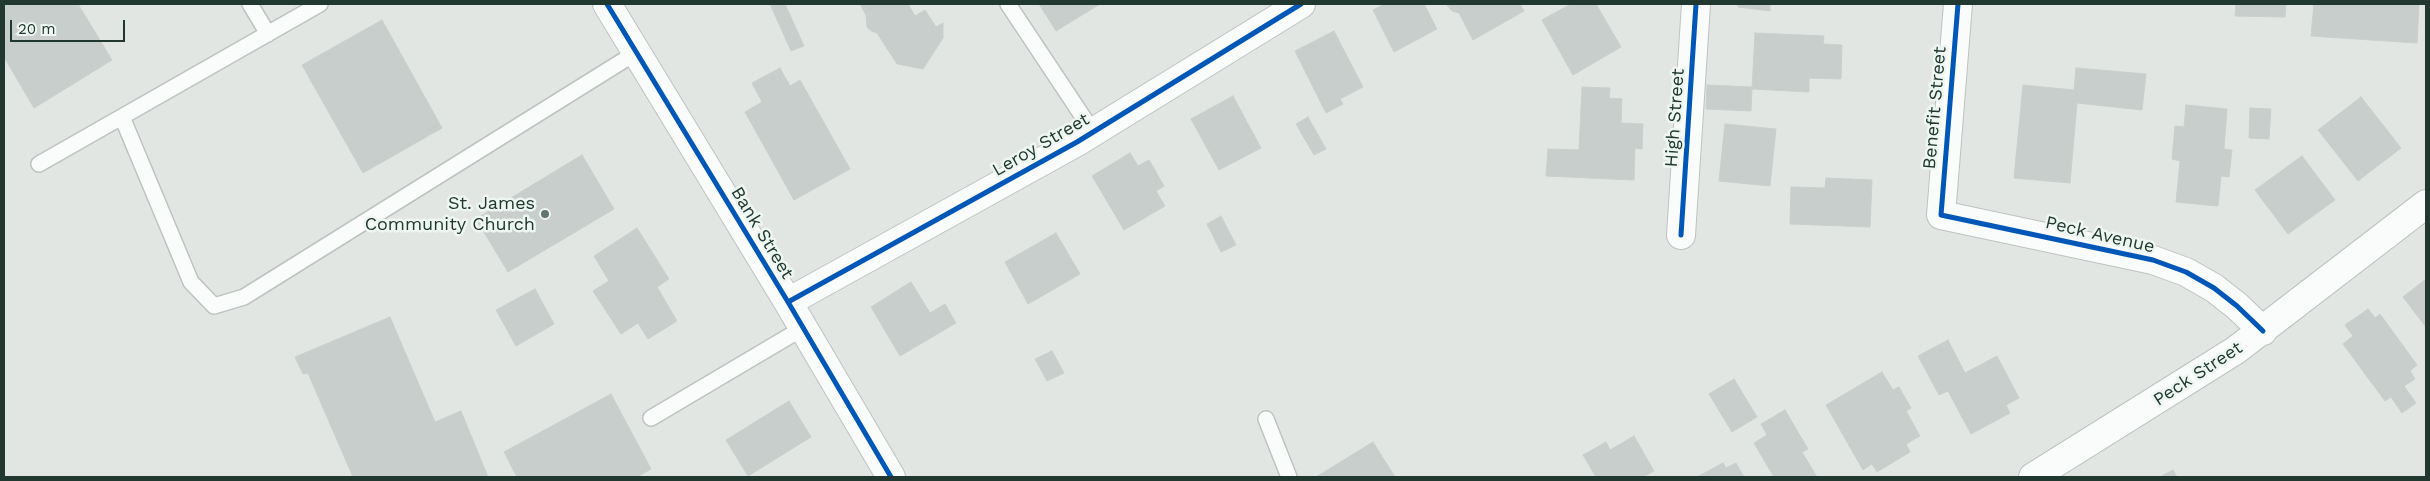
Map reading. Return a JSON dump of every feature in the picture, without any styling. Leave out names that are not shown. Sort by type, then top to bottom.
[{"type":"street","name":"Bank Street","points":[[608,4],[788,302],[890,477]]},
{"type":"street","name":"Leroy Street","points":[[788,302],[1093,132],[1301,4]]},
{"type":"street","name":"High Street","points":[[1682,235],[1696,4]]},
{"type":"street","name":"Benefit Street","points":[[1941,215],[1958,4]]},
{"type":"street","name":"Peck Street","points":[[2033,477],[2206,370],[2263,331],[2426,204]]},
{"type":"street","name":"Peck Avenue","points":[[1941,215],[2153,260],[2178,269],[2214,288],[2237,306],[2263,331]]},
{"type":"lane","points":[[250,4],[268,34]]},
{"type":"lane","points":[[39,164],[320,4]]},
{"type":"lane","points":[[1008,4],[1093,132]]},
{"type":"lane","points":[[122,118],[191,282],[214,306],[244,297],[637,52]]},
{"type":"lane","points":[[651,418],[803,328]]},
{"type":"lane","points":[[1266,419],[1289,477]]},
{"type":"building","points":[[4,4],[78,4],[112,60],[34,108],[4,57]]},
{"type":"building","points":[[770,4],[785,4],[804,46],[791,51]]},
{"type":"building","points":[[860,4],[908,4],[915,16],[925,10],[936,27],[943,23],[943,38],[923,69],[897,64],[877,33],[867,27],[866,15]]},
{"type":"building","points":[[1039,4],[1100,4],[1056,31]]},
{"type":"building","points":[[1385,4],[1424,4],[1437,29],[1394,52],[1373,10]]},
{"type":"building","points":[[1446,4],[1520,4],[1524,11],[1473,40],[1459,13],[1452,11]]},
{"type":"building","points":[[1571,4],[1596,4],[1621,47],[1573,75],[1542,20]]},
{"type":"building","points":[[1738,4],[1770,4],[1770,11],[1738,7]]},
{"type":"building","points":[[2236,4],[2286,4],[2285,17],[2235,16]]},
{"type":"building","points":[[2314,4],[2419,4],[2417,43],[2311,36]]},
{"type":"building","points":[[382,20],[442,128],[363,173],[302,65]]},
{"type":"building","points":[[1334,31],[1363,87],[1340,99],[1343,104],[1326,113],[1295,51]]},
{"type":"building","points":[[1755,33],[1824,36],[1823,44],[1842,45],[1841,79],[1809,78],[1809,92],[1752,89]]},
{"type":"building","points":[[780,68],[790,86],[800,80],[850,169],[794,200],[745,112],[762,102],[752,83]]},
{"type":"building","points":[[2076,68],[2146,74],[2142,110],[2077,103],[2070,183],[2014,178],[2023,85],[2074,90]]},
{"type":"building","points":[[1707,85],[1752,87],[1751,111],[1706,109]]},
{"type":"building","points":[[1582,87],[1610,88],[1609,98],[1622,99],[1621,123],[1643,124],[1642,149],[1635,148],[1634,180],[1546,176],[1548,149],[1579,150]]},
{"type":"building","points":[[1233,96],[1261,148],[1219,170],[1191,119]]},
{"type":"building","points":[[2361,97],[2401,148],[2358,181],[2318,130]]},
{"type":"building","points":[[2186,105],[2227,109],[2224,149],[2232,150],[2229,177],[2221,176],[2218,206],[2176,202],[2180,161],[2172,159],[2175,126],[2184,127]]},
{"type":"building","points":[[2250,108],[2271,109],[2269,139],[2249,138]]},
{"type":"building","points":[[1308,117],[1326,149],[1314,155],[1296,124]]},
{"type":"building","points":[[1725,124],[1776,129],[1770,186],[1719,181]]},
{"type":"building","points":[[1130,153],[1138,166],[1149,160],[1164,186],[1156,191],[1165,206],[1124,230],[1092,176]]},
{"type":"building","name":"St. James Community Church","points":[[582,155],[614,209],[508,272],[476,219]]},
{"type":"building","points":[[2302,156],[2335,200],[2288,234],[2255,190]]},
{"type":"building","points":[[1826,178],[1872,180],[1870,227],[1790,224],[1791,187],[1825,188]]},
{"type":"building","points":[[1221,216],[1236,245],[1221,252],[1207,224]]},
{"type":"building","points":[[637,228],[669,279],[657,287],[677,321],[648,339],[638,323],[621,334],[593,291],[609,281],[594,256]]},
{"type":"building","points":[[1056,233],[1080,274],[1028,304],[1005,262]]},
{"type":"building","points":[[2426,279],[2426,327],[2403,297]]},
{"type":"building","points":[[911,282],[930,313],[945,304],[956,323],[900,356],[871,307]]},
{"type":"building","points":[[535,289],[554,324],[516,346],[496,310]]},
{"type":"building","points":[[2368,309],[2375,318],[2380,314],[2417,365],[2410,371],[2415,379],[2404,386],[2416,403],[2402,413],[2391,397],[2385,401],[2343,344],[2353,336],[2345,325]]},
{"type":"building","points":[[390,317],[435,422],[461,411],[488,477],[353,477],[308,373],[303,374],[295,357]]},
{"type":"building","points":[[1948,340],[1965,373],[1997,356],[2019,398],[2006,405],[2010,413],[1971,434],[1948,391],[1939,395],[1918,356]]},
{"type":"building","points":[[1052,351],[1064,373],[1047,381],[1035,359]]},
{"type":"building","points":[[1882,372],[1893,390],[1899,387],[1911,408],[1906,411],[1920,436],[1906,444],[1910,452],[1877,472],[1872,464],[1863,470],[1826,405]]},
{"type":"building","points":[[1734,379],[1757,417],[1732,432],[1709,394]]},
{"type":"building","points":[[611,394],[651,469],[637,477],[517,477],[504,452]]},
{"type":"building","points":[[789,401],[811,437],[748,476],[726,440]]},
{"type":"building","points":[[1785,410],[1808,449],[1802,452],[1817,477],[1774,477],[1754,443],[1767,435],[1761,424]]},
{"type":"building","points":[[1634,436],[1654,471],[1643,477],[1596,477],[1583,455],[1606,442],[1610,450]]},
{"type":"building","points":[[1373,442],[1395,477],[1316,477]]},
{"type":"building","points":[[1723,463],[1726,468],[1736,463],[1744,477],[1697,477]]},
{"type":"building","points":[[2173,470],[2177,477],[2160,477]]},
{"type":"cycle path","points":[[607,4],[788,302],[891,477]]},
{"type":"cycle path","points":[[788,302],[1077,142],[1301,4]]},
{"type":"cycle path","points":[[1681,235],[1696,4]]},
{"type":"cycle path","points":[[1958,4],[1941,215],[2153,260],[2186,272],[2214,288],[2237,306],[2263,331]]},
{"type":"place","name":"St. James Community Church","points":[[545,214]]}]
